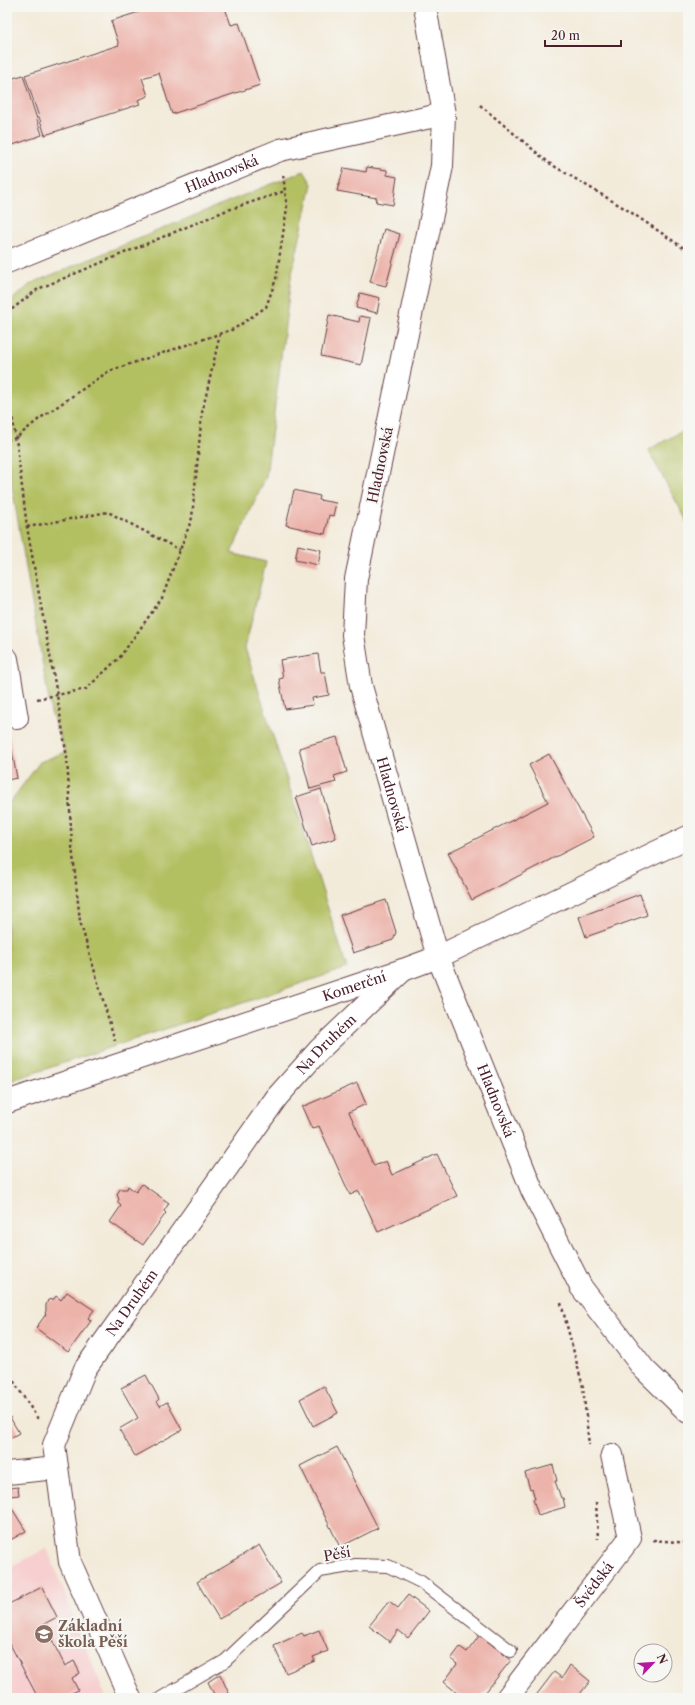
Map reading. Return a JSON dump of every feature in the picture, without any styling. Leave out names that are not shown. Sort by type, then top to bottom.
[{"type":"street","name":"Hladnovská","points":[[425,7],[444,114],[442,166],[356,579],[353,635],[361,686],[438,957],[532,1190],[580,1288],[644,1369],[688,1412]]},
{"type":"street","name":"Hladnovská","points":[[7,262],[280,150],[444,114]]},
{"type":"street","points":[[7,659],[16,711]]},
{"type":"street","name":"Komerční","points":[[7,1102],[438,957],[688,837]]},
{"type":"street","name":"Na Druhém","points":[[130,1698],[70,1562],[54,1445],[85,1369],[278,1097],[319,1050],[403,970]]},
{"type":"street","points":[[612,1455],[630,1538]]},
{"type":"street","points":[[7,1473],[57,1468]]},
{"type":"street","name":"Švédská","points":[[507,1698],[630,1538]]},
{"type":"lane","name":"Pěší","points":[[161,1698],[225,1661],[320,1571],[356,1565],[388,1566],[421,1582],[511,1651]]},
{"type":"path","points":[[480,105],[549,163],[629,211],[688,251]]},
{"type":"path","points":[[7,440],[16,438],[39,419],[109,371],[234,329],[266,306],[276,279],[287,208],[280,150]]},
{"type":"path","points":[[7,313],[38,289],[225,212],[285,191]]},
{"type":"path","points":[[16,711],[57,695],[86,689],[120,657],[162,598],[192,518],[202,413],[220,334]]},
{"type":"path","points":[[7,389],[16,438],[27,527],[67,758],[72,846],[80,921],[121,1063]]},
{"type":"path","points":[[27,527],[108,512],[180,550]]},
{"type":"path","points":[[560,1300],[583,1387],[590,1448]]},
{"type":"path","points":[[7,1371],[54,1445]]},
{"type":"path","points":[[595,1495],[598,1540]]},
{"type":"path","points":[[630,1538],[688,1542]]},
{"type":"shaded area","name":"Základní škola Pěší","points":[[47,1548],[106,1698],[7,1698],[7,1569]]},
{"type":"green space","points":[[304,171],[312,184],[291,278],[266,477],[231,553],[266,562],[245,648],[347,968],[7,1082],[7,806],[40,762],[65,752],[51,712],[7,458],[7,304],[32,283]]},
{"type":"green space","points":[[688,428],[688,523],[648,450]]},
{"type":"building","points":[[154,7],[219,7],[220,10],[225,8],[231,25],[239,23],[260,85],[172,114],[159,73],[142,78],[148,96],[138,100],[140,104],[45,135],[25,75],[119,45],[111,21]]},
{"type":"building","points":[[23,75],[42,135],[7,147],[7,80]]},
{"type":"building","points":[[367,167],[387,170],[387,175],[397,177],[393,205],[376,202],[377,198],[337,191],[344,168],[366,172]]},
{"type":"building","points":[[384,229],[400,234],[386,286],[370,282]]},
{"type":"building","points":[[360,293],[380,298],[377,313],[356,308]]},
{"type":"building","points":[[329,315],[359,322],[360,316],[371,318],[361,365],[321,356]]},
{"type":"building","points":[[294,490],[320,496],[319,500],[336,503],[333,516],[329,515],[325,534],[286,525]]},
{"type":"building","points":[[298,545],[321,550],[318,565],[295,560]]},
{"type":"building","points":[[318,654],[321,672],[325,672],[329,695],[312,698],[313,705],[285,709],[279,679],[283,678],[280,660]]},
{"type":"building","points":[[7,725],[17,778],[7,780]]},
{"type":"building","points":[[337,737],[347,772],[334,776],[336,782],[310,789],[299,748]]},
{"type":"building","points":[[549,754],[594,837],[472,900],[448,853],[548,802],[529,765]]},
{"type":"building","points":[[321,789],[336,838],[312,846],[296,797]]},
{"type":"building","points":[[640,894],[647,915],[586,937],[579,917]]},
{"type":"building","points":[[386,900],[396,932],[393,940],[353,953],[340,915]]},
{"type":"building","points":[[357,1083],[366,1104],[349,1112],[374,1166],[386,1161],[392,1175],[437,1154],[457,1196],[378,1232],[359,1191],[350,1195],[319,1126],[312,1129],[302,1107]]},
{"type":"building","points":[[142,1184],[169,1203],[164,1211],[166,1213],[143,1245],[110,1222],[121,1206],[117,1202],[119,1200],[117,1194],[120,1189],[127,1189],[128,1186],[136,1192]]},
{"type":"building","points":[[67,1292],[94,1310],[88,1318],[91,1321],[68,1352],[36,1328],[46,1314],[46,1305],[48,1300],[54,1299],[56,1296],[61,1300]]},
{"type":"building","points":[[146,1375],[159,1399],[157,1401],[160,1406],[167,1402],[182,1430],[135,1456],[119,1429],[138,1418],[121,1388]]},
{"type":"building","points":[[324,1386],[338,1413],[313,1426],[300,1399]]},
{"type":"building","points":[[7,1412],[19,1433],[7,1440]]},
{"type":"building","points":[[337,1447],[378,1528],[340,1547],[300,1466]]},
{"type":"building","points":[[553,1465],[557,1481],[555,1481],[561,1498],[563,1498],[565,1507],[538,1515],[533,1499],[535,1499],[532,1488],[530,1489],[525,1473]]},
{"type":"building","points":[[18,1487],[19,1495],[10,1496],[9,1488]]},
{"type":"building","points":[[11,1507],[26,1531],[7,1542],[7,1509]]},
{"type":"building","points":[[259,1545],[281,1583],[219,1619],[197,1582]]},
{"type":"building","points":[[42,1587],[57,1617],[44,1624],[65,1666],[74,1661],[80,1673],[72,1678],[78,1690],[62,1698],[38,1698],[10,1644],[7,1645],[7,1605]]},
{"type":"building","points":[[408,1595],[429,1611],[408,1638],[398,1630],[390,1642],[369,1626],[389,1601],[398,1608]]},
{"type":"building","points":[[319,1630],[328,1651],[313,1657],[315,1661],[286,1673],[274,1646],[302,1633],[304,1636]]},
{"type":"building","points":[[480,1635],[511,1660],[481,1698],[463,1698],[444,1682],[457,1664],[451,1659],[460,1647],[467,1652]]},
{"type":"building","points":[[570,1665],[590,1681],[577,1698],[534,1698],[554,1672],[562,1678]]},
{"type":"building","points":[[220,1674],[231,1698],[216,1698],[208,1682]]},
{"type":"place","name":"Základní škola Pěší","points":[[44,1634]]}]
